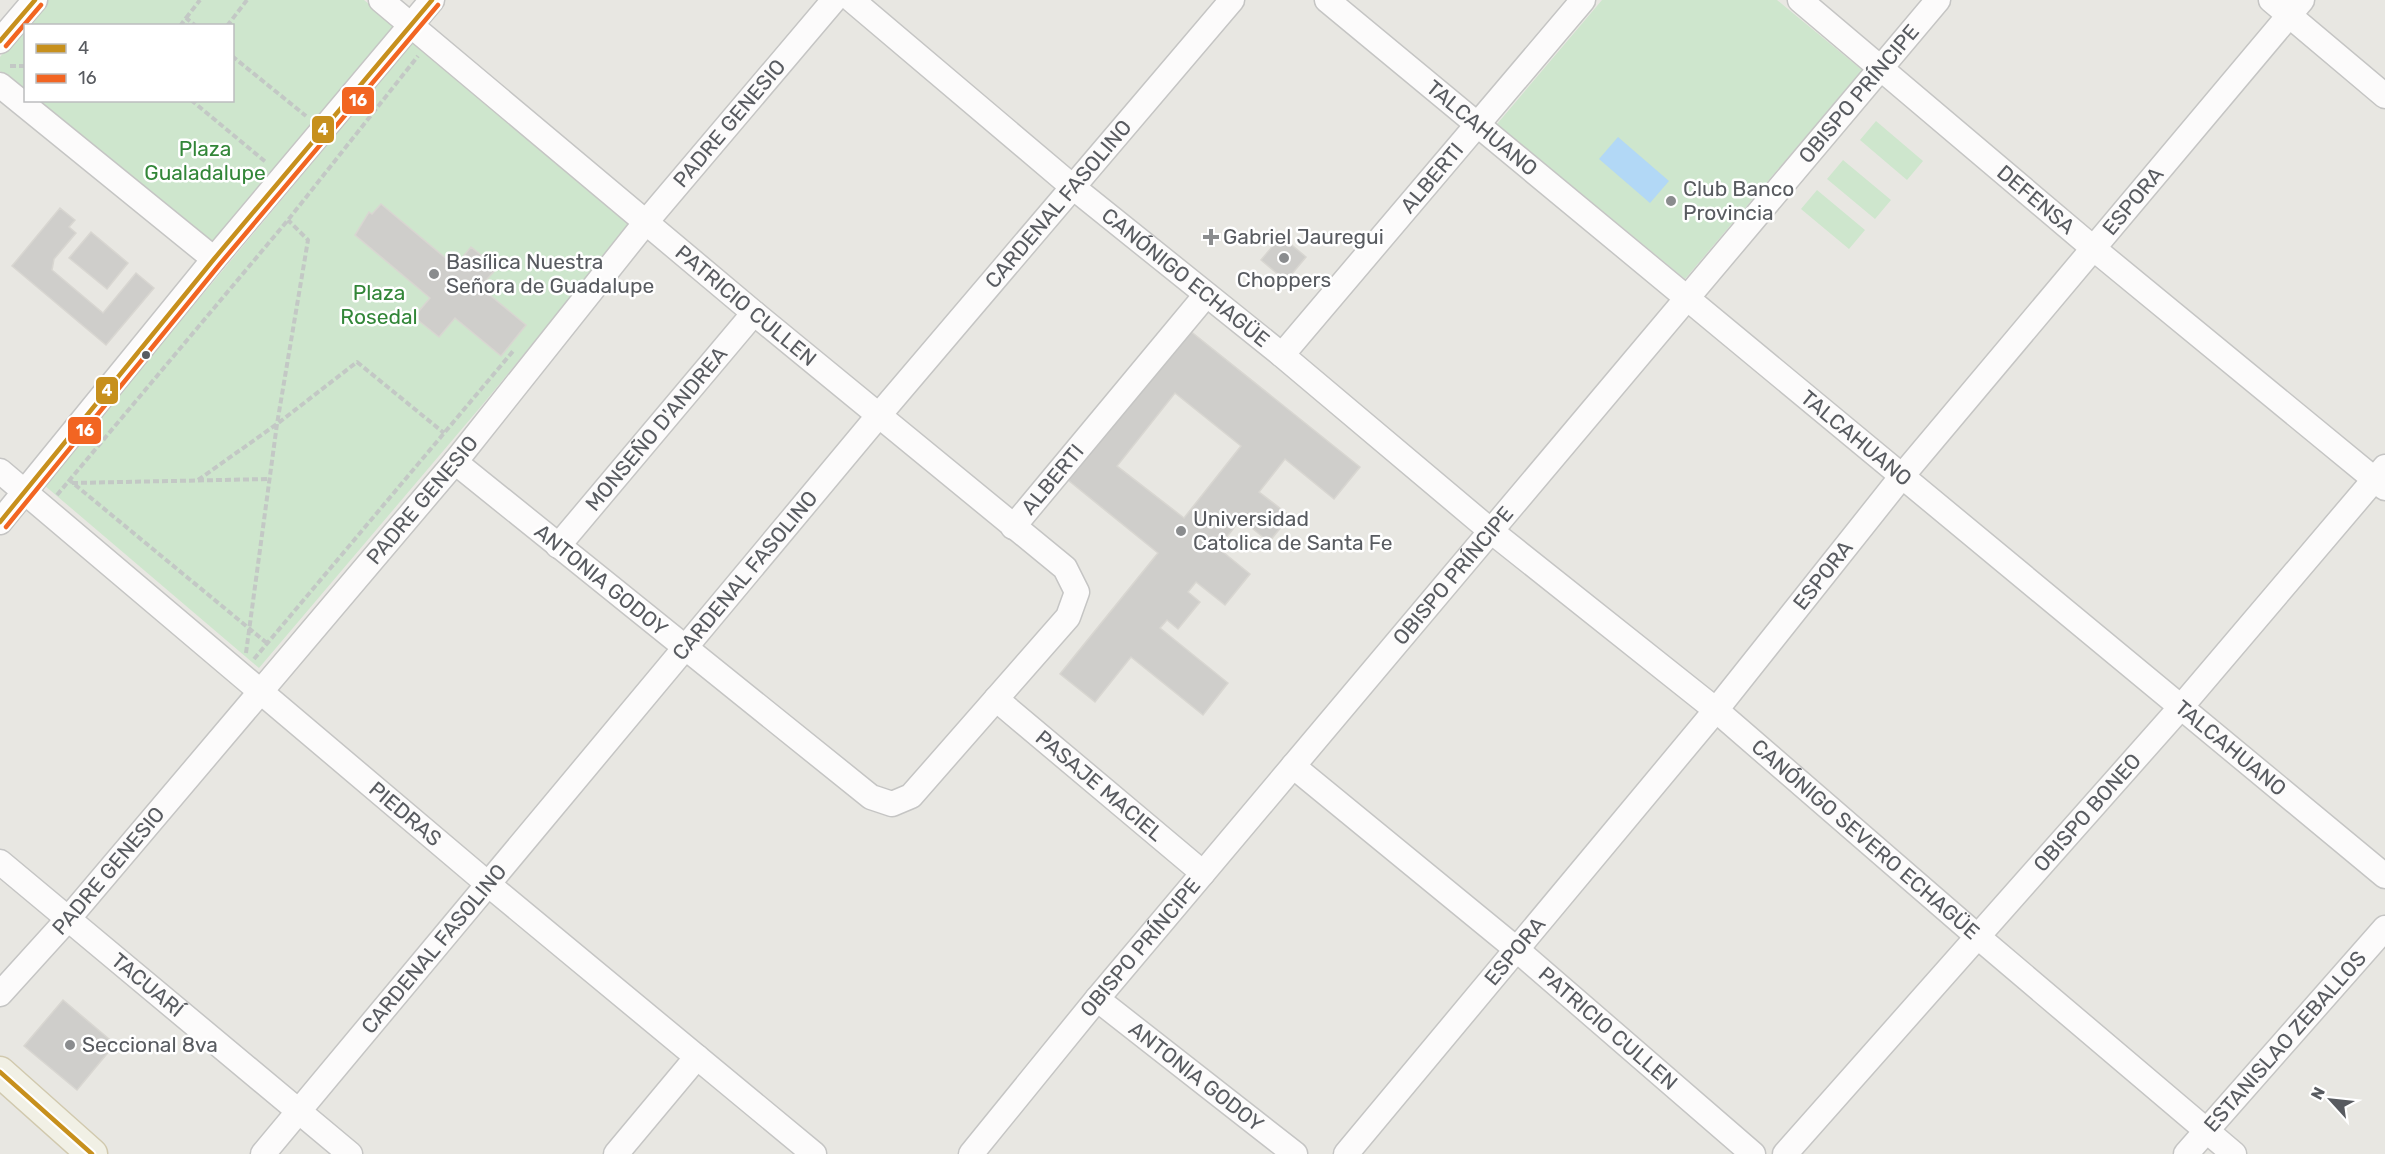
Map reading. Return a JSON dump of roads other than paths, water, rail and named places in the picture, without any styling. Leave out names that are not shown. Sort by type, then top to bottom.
[{"type":"main road","points":[[0,1072],[92,1154]]},
{"type":"street","points":[[0,41],[35,0]]},
{"type":"street","name":"PATRICIO CULLEN","points":[[381,0],[754,313],[1065,568],[1077,592],[1068,617],[996,699]]},
{"type":"street","points":[[0,522],[214,260],[432,0]]},
{"type":"street","name":"PADRE GENESIO","points":[[0,994],[68,919],[455,462],[646,222],[834,0]]},
{"type":"street","name":"CANÓNIGO ECHAGÜE","points":[[852,0],[1074,188],[1282,355],[1491,531]]},
{"type":"street","name":"CARDENAL FASOLINO","points":[[263,1154],[879,415],[1232,0]]},
{"type":"street","name":"TALCAHUANO","points":[[1327,0],[2385,876]]},
{"type":"street","name":"ALBERTI","points":[[1282,355],[1479,126],[1583,0]]},
{"type":"street","name":"DEFENSA","points":[[1800,0],[2093,249],[2381,478]]},
{"type":"street","name":"OBISPO PRÍNCIPE","points":[[970,1154],[1097,999],[1938,0]]},
{"type":"street","points":[[2271,0],[2296,8],[2385,96]]},
{"type":"street","name":"ESPORA","points":[[1346,1154],[1515,948],[1716,710],[1902,476],[2296,8]]},
{"type":"street","points":[[0,84],[214,260]]},
{"type":"street","name":"ALBERTI","points":[[1013,527],[1206,295]]},
{"type":"street","name":"MONSEÑO D'ANDREA","points":[[558,546],[754,313]]},
{"type":"street","name":"ANTONIA GODOY","points":[[455,462],[871,797],[892,804],[911,796],[996,699]]},
{"type":"street","name":"PIEDRAS","points":[[0,471],[489,884],[814,1154]]},
{"type":"street","name":"OBISPO BONEO","points":[[1785,1154],[2381,478]]},
{"type":"street","name":"CANÓNIGO SEVERO ECHAGÜE","points":[[1491,531],[1716,710],[2234,1154]]},
{"type":"street","name":"PASAJE MACIEL","points":[[996,699],[1203,873]]},
{"type":"street","name":"PATRICIO CULLEN","points":[[1293,766],[1515,948],[1753,1154]]},
{"type":"street","name":"TACUARÍ","points":[[0,862],[350,1154]]},
{"type":"street","name":"ESTANISLAO ZEBALLOS","points":[[2186,1154],[2385,928]]},
{"type":"street","name":"ANTONIA GODOY","points":[[1097,999],[1295,1154]]},
{"type":"street","points":[[616,1154],[697,1057]]},
{"type":"water","points":[[1618,137],[1669,181],[1650,203],[1599,159]]},
{"type":"place","name":"Club Banco Provincia","points":[[1671,201]]},
{"type":"place","name":"Gabriel Jauregui","points":[[1211,237]]},
{"type":"place","name":"Choppers","points":[[1284,258]]},
{"type":"place","name":"Basílica Nuestra Señora de Guadalupe","points":[[434,274]]},
{"type":"place","name":"Universidad Catolica de Santa Fe","points":[[1181,531]]},
{"type":"place","name":"Seccional 8va","points":[[70,1045]]},
{"type":"park label","name":"Plaza Gualadalupe","points":[[205,161]]},
{"type":"park label","name":"Plaza Rosedal","points":[[379,305]]}]
